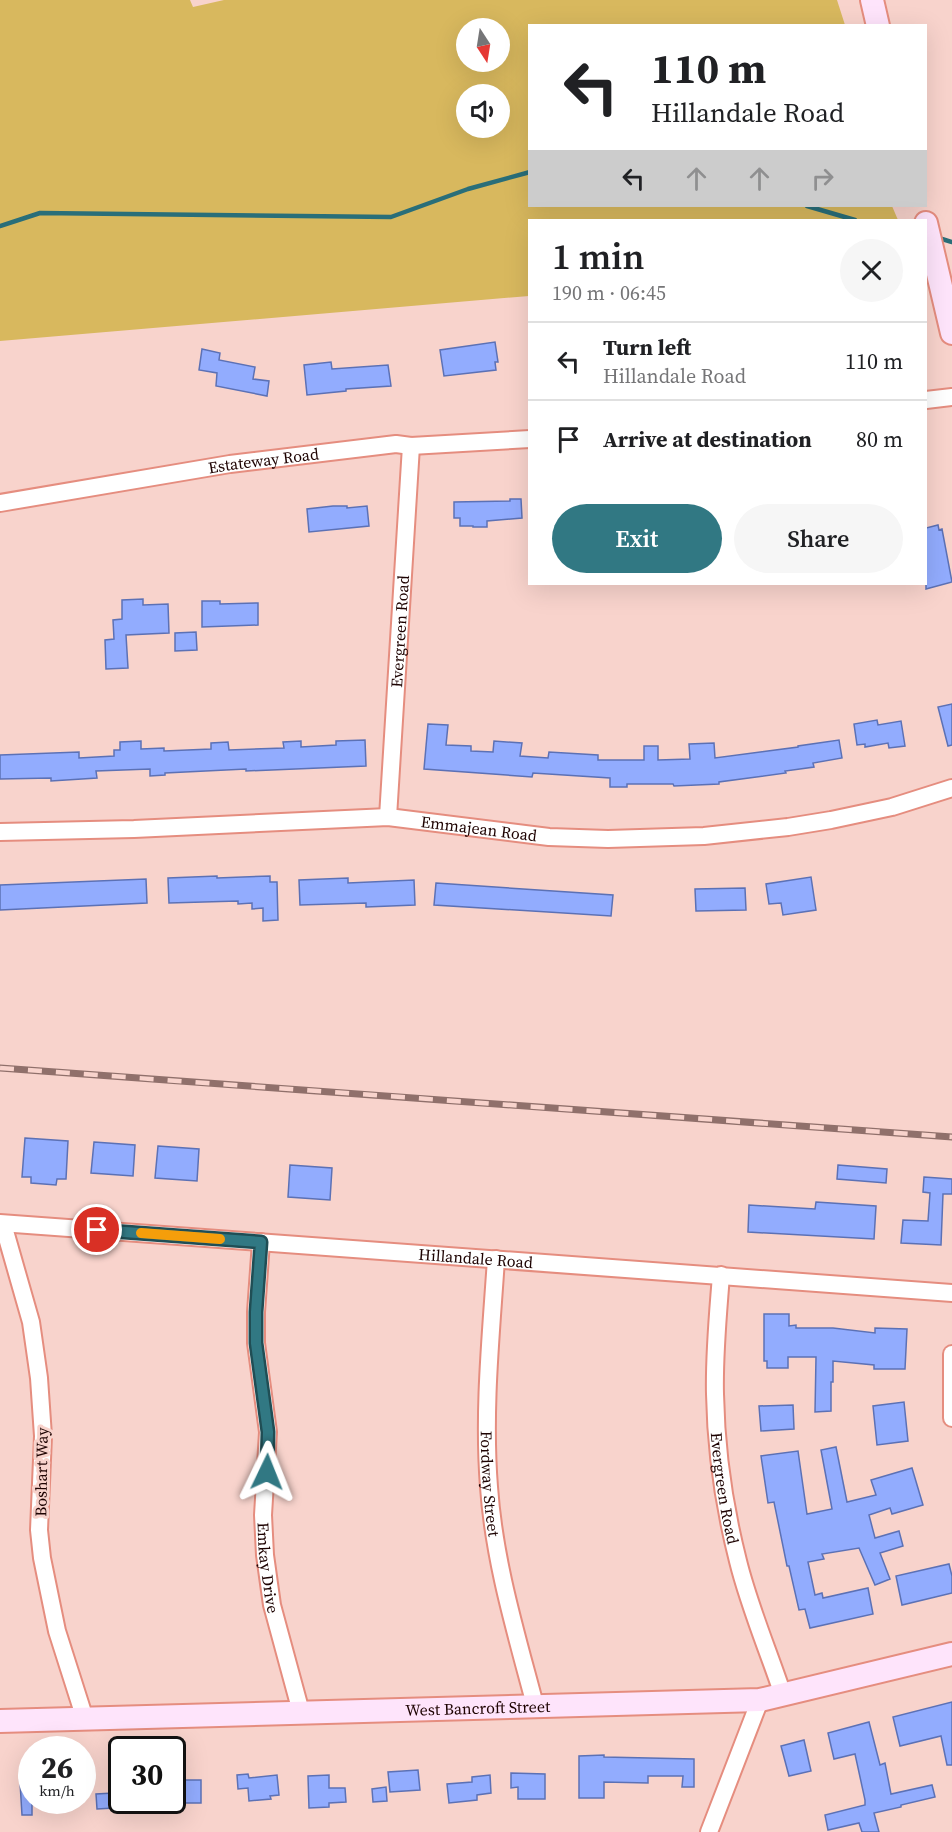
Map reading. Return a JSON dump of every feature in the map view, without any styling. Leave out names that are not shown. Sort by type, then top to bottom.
[{"type":"main road","points":[[872,0],[878,24]]},
{"type":"main road","points":[[927,230],[952,333]]},
{"type":"main road","name":"West Bancroft Street","points":[[0,1721],[760,1700],[952,1654]]},
{"type":"street","points":[[927,400],[952,398]]},
{"type":"street","name":"Estateway Road","points":[[0,503],[230,464],[396,444],[411,446],[528,439]]},
{"type":"street","name":"Evergreen Road","points":[[388,817],[411,446]]},
{"type":"street","name":"Emmajean Road","points":[[0,832],[134,829],[388,817],[549,837],[608,839],[705,836],[831,820],[892,807],[952,788]]},
{"type":"street","name":"Hillandale Road","points":[[1,1223],[952,1293]]},
{"type":"street","name":"Boshart Way","points":[[1,1223],[31,1322],[39,1378],[43,1436],[39,1530],[44,1569],[57,1631],[85,1719]]},
{"type":"street","name":"Emkay Drive","points":[[261,1242],[256,1343],[268,1432],[263,1515],[265,1555],[272,1605],[301,1712]]},
{"type":"street","name":"Fordway Street","points":[[496,1259],[486,1426],[489,1487],[503,1586],[535,1705]]},
{"type":"street","name":"Evergreen Road","points":[[721,1275],[716,1334],[715,1393],[718,1454],[738,1562],[783,1695]]},
{"type":"street","points":[[952,1354],[952,1418]]},
{"type":"street","points":[[709,1832],[760,1700]]},
{"type":"shaded area","points":[[0,0],[190,0],[193,7],[224,0],[837,0],[845,24],[528,24],[528,207],[892,207],[898,219],[528,219],[528,296],[0,341]]},
{"type":"building","points":[[495,342],[498,362],[495,362],[496,370],[444,376],[440,350]]},
{"type":"building","points":[[202,349],[220,353],[219,360],[255,367],[253,379],[269,381],[267,396],[216,386],[217,373],[199,370]]},
{"type":"building","points":[[331,362],[332,369],[388,365],[391,386],[346,389],[346,391],[307,395],[304,365]]},
{"type":"building","points":[[510,499],[521,499],[522,518],[487,521],[487,527],[473,527],[460,526],[460,518],[454,518],[454,502],[510,501]]},
{"type":"building","points":[[347,506],[347,508],[367,506],[369,526],[309,532],[307,509]]},
{"type":"building","points":[[938,525],[939,530],[942,529],[952,582],[926,589],[927,585],[927,528]]},
{"type":"building","points":[[143,599],[143,605],[168,604],[169,633],[126,635],[128,668],[106,669],[105,640],[114,639],[113,620],[122,619],[122,600]]},
{"type":"building","points":[[202,601],[220,601],[220,604],[258,603],[258,625],[202,627]]},
{"type":"building","points":[[196,632],[197,650],[175,651],[175,633]]},
{"type":"building","points":[[952,704],[952,745],[948,746],[938,707]]},
{"type":"building","points":[[877,720],[878,725],[901,721],[905,746],[889,748],[888,743],[865,747],[865,744],[857,745],[854,724]]},
{"type":"building","points":[[428,724],[448,725],[446,745],[471,746],[471,751],[493,752],[494,741],[522,743],[520,756],[548,758],[549,752],[598,755],[598,760],[644,760],[644,746],[658,746],[658,760],[690,759],[689,744],[714,743],[715,758],[839,740],[842,758],[813,763],[814,767],[785,771],[786,773],[719,782],[719,784],[674,786],[673,784],[627,784],[627,787],[610,787],[610,778],[533,773],[532,777],[424,769]]},
{"type":"building","points":[[365,740],[366,766],[246,771],[246,769],[165,773],[165,775],[150,776],[150,769],[96,771],[97,778],[51,781],[51,778],[0,779],[0,755],[79,752],[79,758],[114,756],[114,750],[120,750],[120,742],[141,741],[141,749],[164,748],[164,751],[211,749],[211,743],[228,742],[229,750],[284,748],[283,742],[301,741],[301,747],[336,745],[336,741]]},
{"type":"building","points":[[217,876],[217,878],[270,876],[270,882],[277,882],[278,920],[263,921],[263,908],[252,909],[252,903],[238,904],[238,901],[169,903],[168,878]]},
{"type":"building","points":[[811,877],[816,910],[783,915],[781,903],[769,904],[766,884]]},
{"type":"building","points":[[348,878],[348,883],[414,880],[415,905],[366,907],[366,903],[300,905],[299,880]]},
{"type":"building","points":[[146,879],[147,903],[0,910],[0,885]]},
{"type":"building","points":[[436,883],[613,895],[611,916],[434,905]]},
{"type":"building","points":[[745,888],[746,910],[696,911],[695,889]]},
{"type":"building","points":[[25,1138],[68,1141],[66,1179],[57,1179],[56,1185],[31,1183],[31,1177],[22,1177]]},
{"type":"building","points":[[94,1142],[135,1145],[133,1176],[91,1173]]},
{"type":"building","points":[[158,1146],[199,1149],[197,1181],[155,1178]]},
{"type":"building","points":[[290,1165],[332,1168],[330,1200],[288,1197]]},
{"type":"building","points":[[838,1165],[887,1169],[886,1183],[837,1179]]},
{"type":"building","points":[[924,1177],[952,1179],[952,1194],[943,1194],[941,1245],[901,1243],[903,1220],[928,1221],[930,1193],[923,1192]]},
{"type":"building","points":[[816,1202],[876,1206],[874,1239],[748,1232],[749,1205],[815,1209]]},
{"type":"building","points":[[764,1314],[789,1314],[789,1326],[796,1325],[796,1328],[833,1328],[875,1333],[875,1328],[907,1329],[905,1369],[874,1369],[874,1365],[833,1361],[831,1411],[815,1412],[816,1357],[788,1357],[788,1368],[767,1368],[767,1361],[764,1361]]},
{"type":"building","points":[[904,1402],[908,1441],[877,1445],[873,1406]]},
{"type":"building","points":[[793,1405],[794,1429],[761,1431],[759,1406]]},
{"type":"building","points":[[836,1447],[847,1502],[876,1495],[871,1480],[912,1468],[923,1505],[892,1514],[890,1508],[869,1515],[875,1538],[899,1531],[903,1546],[880,1553],[890,1579],[875,1585],[859,1548],[822,1554],[824,1559],[808,1562],[815,1595],[822,1593],[823,1598],[868,1588],[873,1614],[810,1628],[805,1609],[799,1610],[774,1502],[768,1503],[761,1456],[798,1451],[807,1514],[832,1509],[821,1450]]},
{"type":"building","points":[[949,1564],[952,1593],[902,1605],[896,1576]]},
{"type":"building","points":[[952,1702],[952,1765],[947,1765],[941,1736],[900,1746],[893,1717]]},
{"type":"building","points":[[869,1722],[880,1765],[885,1763],[891,1794],[932,1785],[935,1797],[874,1813],[879,1832],[862,1832],[859,1823],[828,1830],[825,1815],[865,1805],[865,1800],[855,1754],[834,1759],[828,1733]]},
{"type":"building","points":[[804,1740],[811,1771],[789,1776],[781,1746]]},
{"type":"building","points":[[604,1755],[604,1757],[694,1759],[694,1787],[682,1787],[683,1776],[648,1776],[648,1783],[604,1782],[604,1798],[579,1798],[579,1756]]},
{"type":"building","points":[[418,1770],[420,1790],[390,1792],[388,1772]]},
{"type":"building","points":[[511,1773],[545,1774],[545,1799],[518,1799],[518,1787],[511,1788]]},
{"type":"building","points":[[248,1774],[249,1778],[277,1775],[279,1795],[270,1796],[271,1799],[249,1801],[248,1788],[238,1789],[237,1775]]},
{"type":"building","points":[[329,1775],[329,1788],[345,1788],[346,1802],[329,1803],[329,1807],[309,1808],[308,1776]]},
{"type":"building","points":[[490,1775],[491,1793],[477,1795],[477,1800],[449,1803],[447,1784],[472,1782],[472,1777]]},
{"type":"building","points":[[186,1780],[201,1780],[201,1803],[186,1803]]},
{"type":"building","points":[[386,1787],[387,1801],[373,1802],[372,1789]]},
{"type":"building","points":[[108,1793],[108,1808],[97,1809],[96,1794]]},
{"type":"waterway","points":[[0,226],[40,213],[391,217],[468,189],[528,173]]},
{"type":"waterway","points":[[810,207],[852,219]]},
{"type":"waterway","points":[[942,239],[952,242]]},
{"type":"railway","points":[[0,1068],[952,1137]]},
{"type":"slow traffic","points":[[141,1233],[220,1239]]},
{"type":"route","points":[[97,1230],[261,1242],[256,1343],[268,1432],[267,1472]]}]
